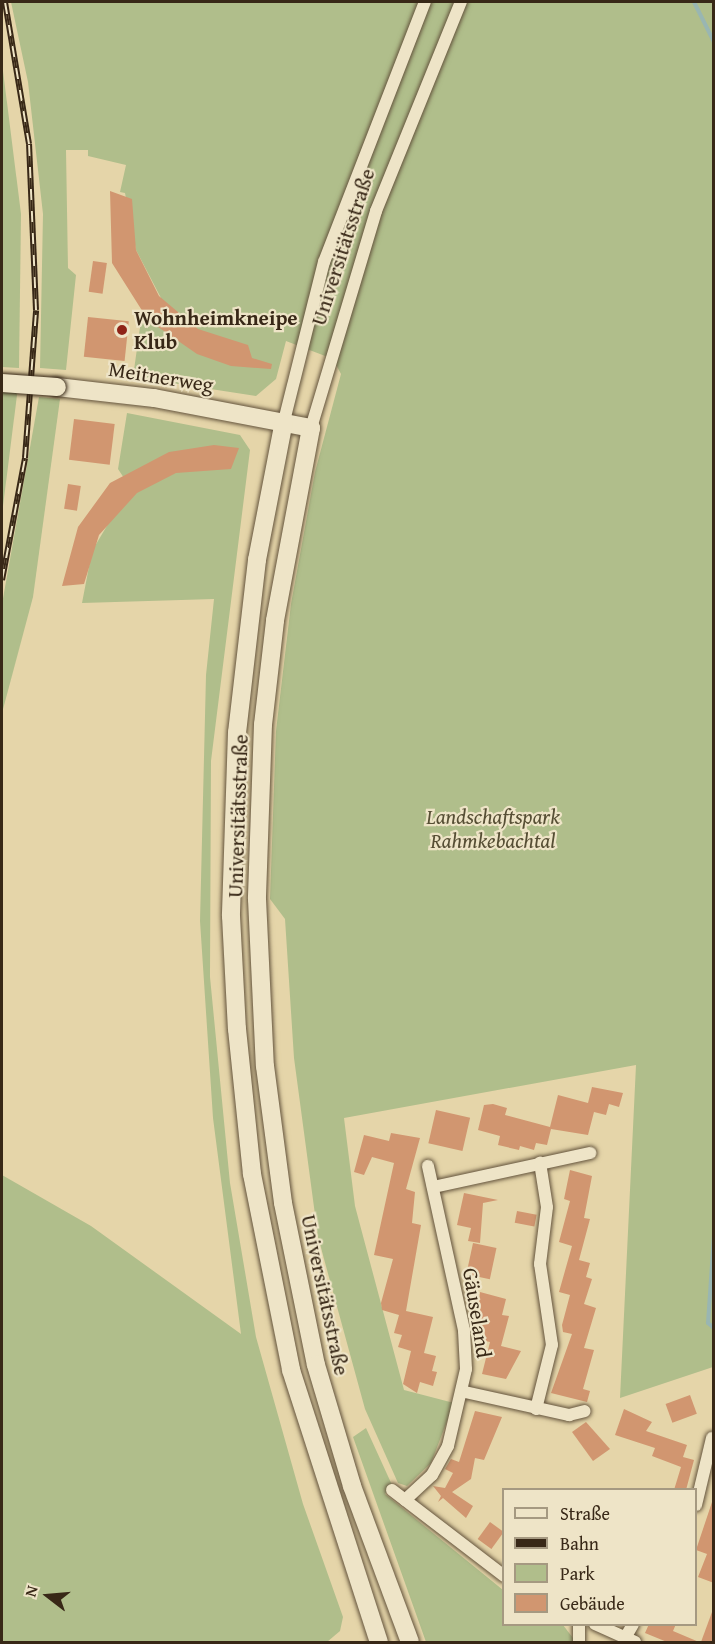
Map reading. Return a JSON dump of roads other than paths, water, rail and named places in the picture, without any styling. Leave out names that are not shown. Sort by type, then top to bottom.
[{"type":"street","name":"Universitätsstraße","points":[[381,1642],[291,1370],[252,1174],[237,1029],[231,916],[237,732],[257,560],[301,339],[345,198],[425,2]]},
{"type":"street","name":"Universitätsstraße","points":[[408,1638],[316,1365],[283,1203],[266,1066],[257,898],[263,724],[275,621],[311,428],[376,211],[461,2]]},
{"type":"street","name":"Meitnerweg","points":[[2,383],[57,387],[284,421],[311,428]]},
{"type":"street","points":[[433,1186],[590,1153]]},
{"type":"street","points":[[536,1409],[552,1345],[540,1264],[547,1207],[540,1163]]},
{"type":"street","name":"Gäuseland","points":[[405,1500],[439,1463],[465,1392],[464,1330],[428,1166]]},
{"type":"street","points":[[465,1392],[569,1415],[585,1411]]},
{"type":"street","points":[[697,1501],[712,1438]]},
{"type":"street","points":[[392,1490],[502,1574]]},
{"type":"street","points":[[579,1626],[579,1642]]},
{"type":"street","points":[[599,1626],[630,1640]]},
{"type":"street","points":[[381,1642],[408,1638]]},
{"type":"waterway","points":[[694,2],[714,42]]},
{"type":"waterway","points":[[714,1235],[708,1323],[714,1328]]},
{"type":"railway","points":[[2,580],[25,458],[36,310],[29,144],[5,2]]},
{"type":"place","name":"Wohnheimkneipe Klub","points":[[122,330]]},
{"type":"park label","name":"Landschaftspark Rahmkebachtal","points":[[493,829]]}]
